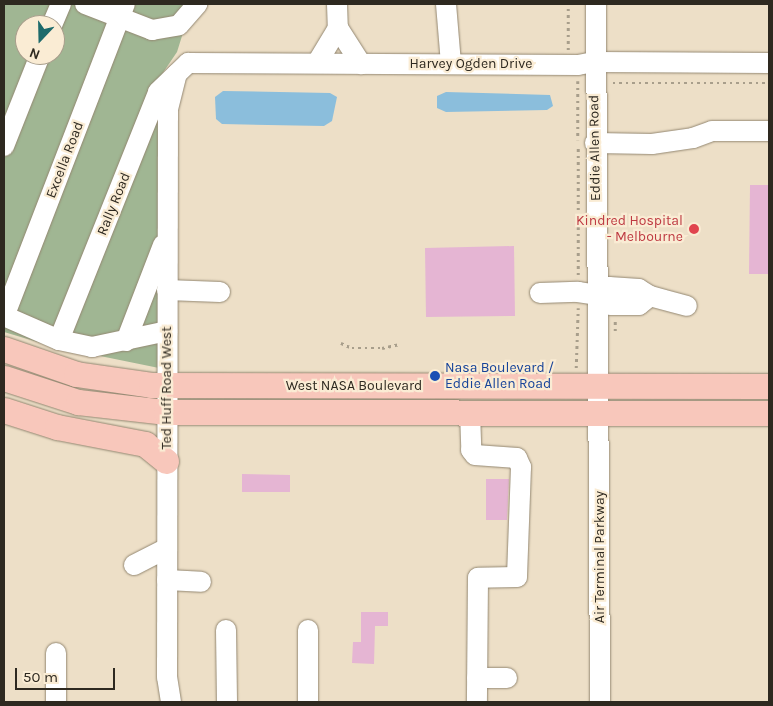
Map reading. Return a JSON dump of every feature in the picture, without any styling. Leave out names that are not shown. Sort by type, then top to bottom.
[{"type":"main road","name":"West NASA Boulevard","points":[[4,349],[76,374],[166,385],[590,378],[769,386]]},
{"type":"main road","name":"West NASA Boulevard","points":[[4,378],[78,402],[166,412],[769,412]]},
{"type":"main road","points":[[4,410],[57,428],[145,444],[166,461]]},
{"type":"street","points":[[85,4],[122,11],[152,30],[179,25],[197,4]]},
{"type":"street","points":[[337,4],[338,28],[361,64]]},
{"type":"street","points":[[446,4],[452,64]]},
{"type":"street","name":"Eddie Allen Road","points":[[596,4],[593,67],[595,297],[590,378],[600,413]]},
{"type":"street","name":"Excella Road","points":[[4,316],[122,11]]},
{"type":"street","points":[[317,63],[338,28]]},
{"type":"street","name":"Harvey Ogden Drive","points":[[177,74],[188,63],[452,64],[593,67],[769,63]]},
{"type":"street","points":[[4,146],[36,65]]},
{"type":"street","name":"Ted Huff Road West","points":[[171,702],[167,685],[166,548],[168,109],[177,74]]},
{"type":"street","name":"Rally Road","points":[[59,340],[158,92],[177,74]]},
{"type":"street","points":[[595,143],[652,144],[692,138],[712,131],[769,131]]},
{"type":"street","points":[[126,341],[168,232]]},
{"type":"street","points":[[540,293],[595,297],[609,288],[639,289],[650,296],[687,306]]},
{"type":"street","points":[[167,290],[220,292]]},
{"type":"street","points":[[4,316],[59,340],[92,347],[167,331]]},
{"type":"street","points":[[470,412],[470,450],[475,455],[517,458],[521,468],[517,578],[478,578],[477,702]]},
{"type":"street","name":"Air Terminal Parkway","points":[[600,413],[600,702]]},
{"type":"street","points":[[134,565],[166,548]]},
{"type":"street","points":[[167,580],[201,582]]},
{"type":"street","points":[[226,630],[227,702]]},
{"type":"street","points":[[308,630],[308,702]]},
{"type":"street","points":[[56,653],[56,702]]},
{"type":"street","points":[[477,678],[507,678]]},
{"type":"path","points":[[568,4],[593,67],[611,93]]},
{"type":"path","points":[[593,67],[769,83]]},
{"type":"path","points":[[590,378],[576,369],[595,297],[593,67]]},
{"type":"path","points":[[595,297],[617,326],[614,334]]},
{"type":"path","points":[[341,343],[352,348],[382,348],[399,344]]},
{"type":"green space","points":[[4,4],[192,4],[177,52],[156,83],[161,194],[159,368],[51,346],[4,332]]},
{"type":"water","points":[[223,91],[330,93],[337,97],[332,121],[324,126],[222,124],[216,119],[215,97]]},
{"type":"water","points":[[446,92],[550,95],[553,106],[547,110],[446,112],[437,108],[437,96]]},
{"type":"building","points":[[750,185],[769,185],[769,274],[749,274]]},
{"type":"building","points":[[514,246],[515,316],[426,317],[425,248]]},
{"type":"building","points":[[242,474],[290,475],[290,492],[242,492]]},
{"type":"building","points":[[486,479],[509,479],[507,520],[486,520]]},
{"type":"building","points":[[361,612],[388,612],[388,626],[375,626],[374,664],[352,663],[353,642],[361,642]]},
{"type":"place","name":"Kindred Hospital - Melbourne","points":[[694,229]]},
{"type":"place","name":"Nasa Boulevard / Eddie Allen Road","points":[[435,376]]}]
